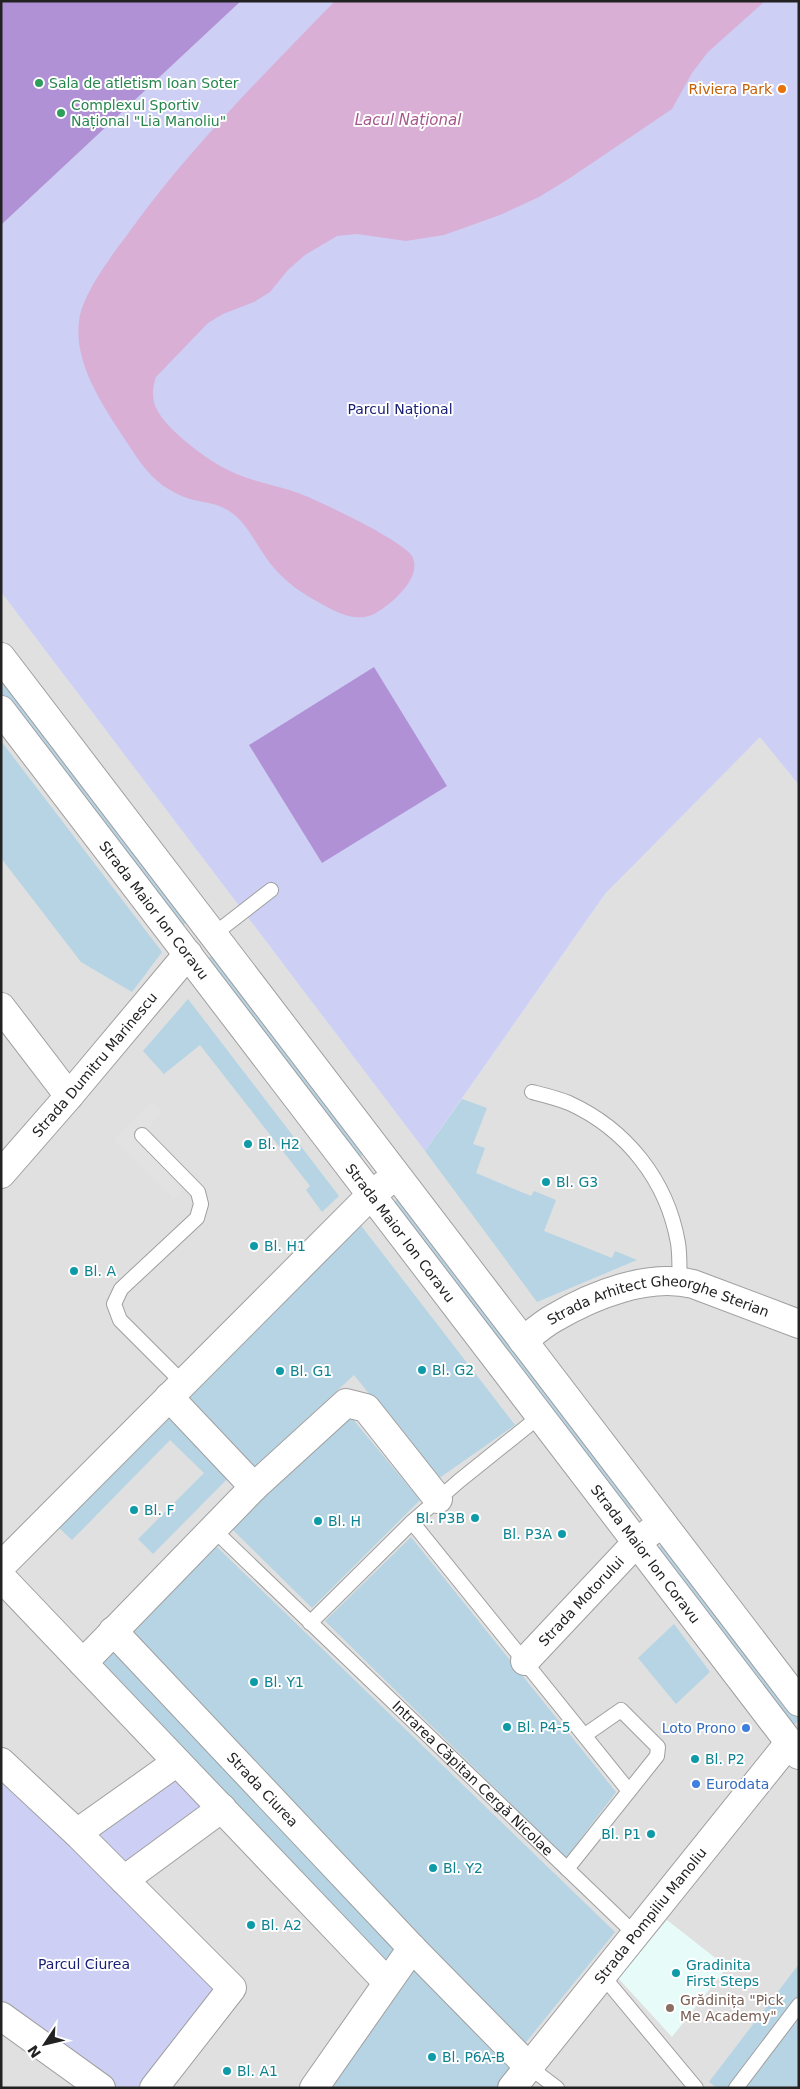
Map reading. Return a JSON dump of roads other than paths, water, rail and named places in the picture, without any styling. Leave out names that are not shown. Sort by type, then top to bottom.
[{"type":"street","points":[[4,667],[213,935],[799,1702]]},
{"type":"street","name":"Strada Maior Ion Coravu","points":[[1,710],[636,1543],[796,1745]]},
{"type":"street","name":"Strada Dumitru Marinescu","points":[[1,1174],[70,1096],[188,954],[213,935]]},
{"type":"street","points":[[1,1007],[70,1096]]},
{"type":"street","points":[[1,1566],[371,1194],[396,1175]]},
{"type":"street","name":"Strada Arhitect Gheorghe Sterian","points":[[523,1341],[552,1319],[578,1305],[635,1286],[663,1282],[680,1281],[799,1324]]},
{"type":"street","points":[[176,1390],[254,1487]]},
{"type":"street","points":[[83,1663],[254,1487],[346,1403],[366,1408],[438,1499]]},
{"type":"street","name":"Strada Motorului","points":[[525,1661],[636,1543],[662,1523]]},
{"type":"street","points":[[1,1577],[387,1982]]},
{"type":"street","name":"Strada Ciurea","points":[[113,1631],[412,1948],[528,2066]]},
{"type":"street","name":"Strada Pompiliu Manoliu","points":[[512,2088],[635,1934],[796,1745]]},
{"type":"street","points":[[1,1762],[76,1833],[232,1988],[154,2088]]},
{"type":"street","points":[[76,1833],[177,1762]]},
{"type":"street","points":[[124,1880],[222,1808]]},
{"type":"street","points":[[314,2088],[412,1948]]},
{"type":"street","points":[[1,2016],[70,2079],[101,2088]]},
{"type":"lane","points":[[213,935],[271,890]]},
{"type":"lane","points":[[532,1092],[568,1102],[601,1120],[629,1144],[652,1174],[669,1208],[678,1244],[680,1281]]},
{"type":"lane","points":[[142,1135],[198,1192],[201,1204],[197,1218],[120,1289],[114,1304],[120,1320],[176,1390]]},
{"type":"lane","points":[[310,1623],[412,1522],[540,1416]]},
{"type":"lane","points":[[412,1522],[629,1791]]},
{"type":"lane","name":"Intrarea Căpitan Cergă Nicolae","points":[[213,1529],[635,1934]]},
{"type":"lane","points":[[567,1869],[657,1756],[658,1748],[621,1710],[585,1736]]},
{"type":"lane","points":[[602,1975],[696,2088]]},
{"type":"lane","points":[[736,2088],[799,2005]]},
{"type":"lane","points":[[528,2066],[556,2088]]},
{"type":"water","name":"Lacul Național","points":[[335,1],[765,1],[708,52],[692,73],[672,109],[570,178],[539,197],[500,215],[444,235],[406,241],[357,234],[337,236],[305,255],[288,270],[270,292],[254,302],[223,314],[208,323],[156,377],[153,396],[158,411],[174,431],[208,458],[237,474],[301,494],[325,505],[378,531],[412,556],[414,572],[403,590],[379,611],[361,617],[349,616],[331,609],[304,594],[288,582],[274,568],[247,528],[232,513],[217,505],[179,495],[162,485],[150,474],[113,422],[96,392],[83,361],[78,328],[81,311],[95,282],[114,252],[150,204],[226,114]]},
{"type":"place","name":"Sala de atletism Ioan Soter","points":[[39,83]]},
{"type":"place","name":"Riviera Park","points":[[782,89]]},
{"type":"place","name":"Complexul Sportiv Național \"Lia Manoliu\"","points":[[61,113]]},
{"type":"place","name":"Bl. H2","points":[[248,1144]]},
{"type":"place","name":"Bl. G3","points":[[546,1182]]},
{"type":"place","name":"Bl. H1","points":[[254,1246]]},
{"type":"place","name":"Bl. A","points":[[74,1271]]},
{"type":"place","name":"Bl. G2","points":[[422,1370]]},
{"type":"place","name":"Bl. G1","points":[[280,1371]]},
{"type":"place","name":"Bl. F","points":[[134,1510]]},
{"type":"place","name":"Bl. P3B","points":[[475,1518]]},
{"type":"place","name":"Bl. H","points":[[318,1521]]},
{"type":"place","name":"Bl. P3A","points":[[562,1534]]},
{"type":"place","name":"Bl. Y1","points":[[254,1682]]},
{"type":"place","name":"Bl. P4-5","points":[[507,1727]]},
{"type":"place","name":"Loto Prono","points":[[746,1728]]},
{"type":"place","name":"Bl. P2","points":[[695,1759]]},
{"type":"place","name":"Eurodata","points":[[696,1784]]},
{"type":"place","name":"Bl. P1","points":[[651,1834]]},
{"type":"place","name":"Bl. Y2","points":[[433,1868]]},
{"type":"place","name":"Bl. A2","points":[[251,1925]]},
{"type":"place","name":"Gradinita First Steps","points":[[676,1973]]},
{"type":"place","name":"Grădinița \"Pick Me Academy\"","points":[[670,2008]]},
{"type":"place","name":"Bl. P6A-B","points":[[432,2057]]},
{"type":"place","name":"Bl. A1","points":[[227,2071]]},
{"type":"park label","name":"Parcul Național","points":[[400,409]]},
{"type":"park label","name":"Parcul Ciurea","points":[[84,1964]]}]
